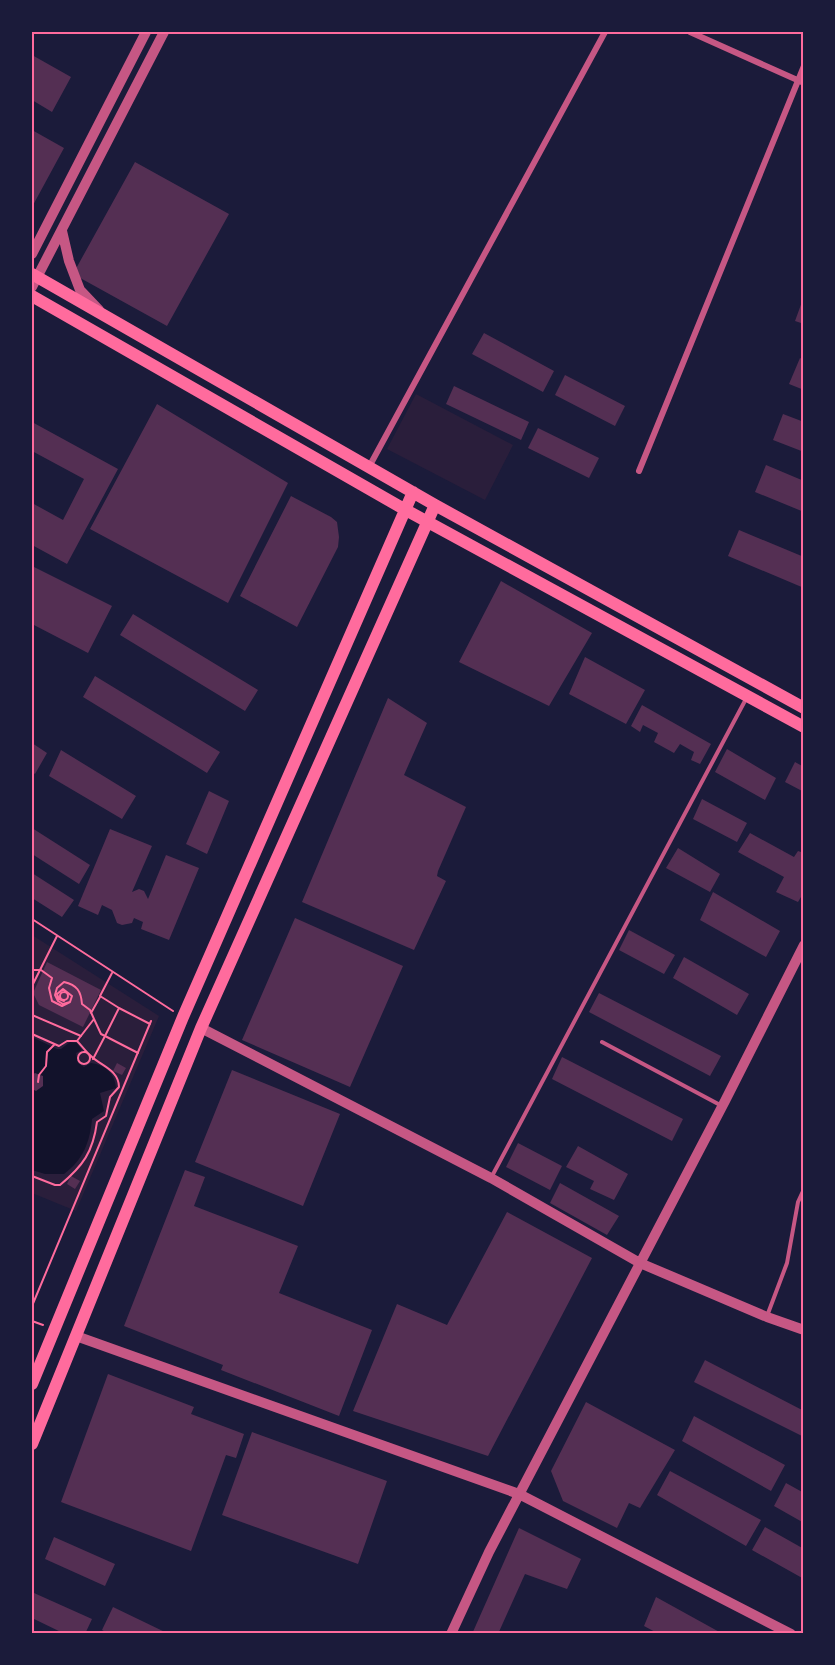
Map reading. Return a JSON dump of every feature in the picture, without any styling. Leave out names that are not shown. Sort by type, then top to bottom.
[{"type":"main road","points":[[33,279],[107,318],[435,505],[804,708]]},
{"type":"main road","points":[[32,296],[404,509],[804,728]]},
{"type":"main road","points":[[32,1384],[183,1017],[413,492]]},
{"type":"main road","points":[[32,1444],[201,1028],[435,505]]},
{"type":"street","points":[[32,254],[146,32]]},
{"type":"street","points":[[33,279],[62,231],[164,32]]},
{"type":"street","points":[[369,468],[605,32]]},
{"type":"street","points":[[690,32],[801,82]]},
{"type":"street","points":[[639,471],[801,82],[804,66]]},
{"type":"street","points":[[32,235],[47,225]]},
{"type":"street","points":[[62,231],[69,261],[80,290],[107,318]]},
{"type":"street","points":[[451,1634],[489,1552],[723,1107],[804,945]]},
{"type":"street","points":[[201,1028],[491,1178],[640,1263],[767,1317],[804,1330]]},
{"type":"street","points":[[76,1336],[519,1494],[791,1634]]},
{"type":"lane","points":[[491,1178],[747,697]]},
{"type":"lane","points":[[602,1042],[723,1107]]},
{"type":"lane","points":[[767,1317],[787,1263],[798,1202],[804,1189]]},
{"type":"path","points":[[32,919],[183,1017]]},
{"type":"path","points":[[32,986],[57,936]]},
{"type":"path","points":[[32,970],[39,970],[52,978],[49,988],[52,1001],[62,1006],[70,1002],[72,996],[63,989],[57,994],[59,999],[64,1000]]},
{"type":"path","points":[[91,1013],[112,972]]},
{"type":"path","points":[[70,1002],[63,1004],[55,995],[57,988],[64,982],[72,984],[79,990],[82,1004],[91,1013],[101,1034],[138,1053]]},
{"type":"path","points":[[32,1306],[151,1022],[119,1008],[100,996]]},
{"type":"path","points":[[93,1059],[119,1008]]},
{"type":"path","points":[[32,1015],[81,1036]]},
{"type":"path","points":[[77,1041],[94,1019]]},
{"type":"path","points":[[32,1034],[59,1046],[67,1041],[77,1041],[93,1059],[104,1064],[119,1080],[119,1087],[108,1102],[106,1116],[97,1122],[96,1137],[86,1158],[60,1185],[32,1176]]},
{"type":"path","points":[[38,1082],[39,1075],[46,1066],[47,1052],[54,1045]]},
{"type":"path","points":[[80,1053],[88,1054],[90,1059],[88,1063],[82,1065],[78,1056],[80,1053]]},
{"type":"shaded area","points":[[416,394],[513,445],[485,500],[387,449]]},
{"type":"shaded area","points":[[32,935],[159,1016],[76,1211],[32,1193]]},
{"type":"shaded area","points":[[32,1037],[57,1049],[61,1049],[70,1042],[77,1043],[82,1050],[76,1053],[78,1063],[84,1067],[91,1063],[101,1066],[114,1078],[116,1088],[100,1093],[104,1111],[92,1119],[81,1157],[64,1174],[45,1174],[32,1170]]},
{"type":"building","points":[[32,55],[71,77],[52,112],[32,100]]},
{"type":"building","points":[[32,130],[64,148],[32,207]]},
{"type":"building","points":[[135,162],[229,214],[167,326],[73,274]]},
{"type":"building","points":[[804,299],[804,324],[795,321]]},
{"type":"building","points":[[484,333],[554,371],[543,392],[472,354]]},
{"type":"building","points":[[800,358],[804,360],[804,390],[789,384]]},
{"type":"building","points":[[565,375],[625,406],[615,426],[555,395]]},
{"type":"building","points":[[454,386],[529,422],[521,440],[446,404]]},
{"type":"building","points":[[157,404],[288,483],[228,603],[90,529]]},
{"type":"building","points":[[783,414],[804,422],[804,452],[773,440]]},
{"type":"building","points":[[32,422],[118,469],[67,564],[32,545],[32,503],[63,520],[84,479],[32,451]]},
{"type":"building","points":[[538,428],[599,458],[589,478],[528,448]]},
{"type":"building","points":[[766,465],[804,481],[804,512],[755,492]]},
{"type":"building","points":[[291,496],[337,522],[339,537],[338,547],[297,627],[240,596]]},
{"type":"building","points":[[739,530],[804,557],[804,588],[728,556]]},
{"type":"building","points":[[32,566],[112,606],[88,653],[32,624]]},
{"type":"building","points":[[501,581],[592,633],[549,706],[459,662]]},
{"type":"building","points":[[133,614],[258,690],[245,711],[120,635]]},
{"type":"building","points":[[585,657],[645,690],[626,724],[569,694]]},
{"type":"building","points":[[95,676],[220,752],[207,773],[83,697]]},
{"type":"building","points":[[388,698],[427,723],[404,775],[466,807],[438,871],[437,876],[446,881],[414,950],[302,902]]},
{"type":"building","points":[[642,705],[711,744],[700,764],[691,760],[694,752],[680,744],[674,753],[654,742],[658,733],[643,725],[640,732],[631,726]]},
{"type":"building","points":[[32,743],[47,753],[35,774],[32,772]]},
{"type":"building","points":[[727,749],[776,778],[765,800],[715,772]]},
{"type":"building","points":[[61,750],[136,796],[122,819],[49,776]]},
{"type":"building","points":[[795,762],[804,767],[804,792],[785,782]]},
{"type":"building","points":[[209,791],[229,801],[207,854],[186,844]]},
{"type":"building","points":[[702,799],[747,823],[737,842],[693,819]]},
{"type":"building","points":[[32,828],[90,865],[79,884],[32,854]]},
{"type":"building","points":[[110,829],[152,846],[132,892],[139,889],[144,891],[148,899],[166,855],[199,868],[169,940],[141,929],[143,922],[134,918],[132,923],[122,925],[117,923],[112,910],[102,905],[98,915],[78,906]]},
{"type":"building","points":[[750,833],[794,857],[798,851],[804,853],[804,892],[798,902],[776,892],[784,877],[738,852]]},
{"type":"building","points":[[678,848],[720,874],[710,892],[666,868]]},
{"type":"building","points":[[32,873],[74,900],[62,917],[32,898]]},
{"type":"building","points":[[713,892],[780,931],[766,957],[700,920]]},
{"type":"building","points":[[295,918],[403,966],[350,1087],[242,1040]]},
{"type":"building","points":[[629,930],[675,955],[664,974],[619,950]]},
{"type":"building","points":[[684,957],[749,994],[737,1015],[673,978]]},
{"type":"building","points":[[47,962],[101,990],[83,1027],[39,1005],[33,993]]},
{"type":"building","points":[[599,993],[721,1056],[710,1076],[589,1012]]},
{"type":"building","points":[[562,1057],[683,1119],[672,1141],[552,1079]]},
{"type":"building","points":[[117,1063],[126,1068],[122,1075],[113,1071]]},
{"type":"building","points":[[232,1070],[340,1114],[303,1206],[195,1162]]},
{"type":"building","points":[[35,1073],[43,1076],[43,1086],[36,1091],[32,1089],[32,1075]]},
{"type":"building","points":[[518,1143],[562,1166],[550,1190],[506,1167]]},
{"type":"building","points":[[578,1146],[628,1174],[614,1200],[590,1189],[594,1181],[566,1167]]},
{"type":"building","points":[[185,1170],[205,1177],[194,1206],[298,1246],[279,1293],[372,1330],[339,1416],[221,1370],[223,1365],[124,1326]]},
{"type":"building","points":[[71,1176],[80,1181],[75,1189],[67,1184]]},
{"type":"building","points":[[560,1183],[619,1216],[607,1235],[550,1203]]},
{"type":"building","points":[[507,1212],[592,1258],[488,1456],[353,1411],[397,1304],[447,1325]]},
{"type":"building","points":[[705,1360],[804,1411],[804,1437],[694,1382]]},
{"type":"building","points":[[108,1374],[194,1407],[191,1414],[244,1434],[236,1458],[226,1455],[191,1551],[61,1502]]},
{"type":"building","points":[[586,1402],[675,1450],[640,1508],[629,1503],[617,1528],[563,1501],[551,1471]]},
{"type":"building","points":[[694,1416],[785,1465],[771,1491],[682,1441]]},
{"type":"building","points":[[252,1432],[387,1481],[358,1564],[222,1515]]},
{"type":"building","points":[[670,1471],[761,1520],[746,1546],[657,1495]]},
{"type":"building","points":[[786,1483],[804,1493],[804,1523],[774,1506]]},
{"type":"building","points":[[765,1527],[804,1549],[804,1579],[752,1550]]},
{"type":"building","points":[[519,1528],[581,1559],[567,1589],[525,1574],[498,1634],[472,1634]]},
{"type":"building","points":[[54,1537],[115,1564],[105,1586],[45,1559]]},
{"type":"building","points":[[34,1593],[92,1619],[85,1634],[65,1634],[32,1618]]},
{"type":"building","points":[[656,1597],[723,1634],[659,1634],[644,1626]]},
{"type":"building","points":[[113,1607],[169,1634],[109,1634],[102,1630]]}]
